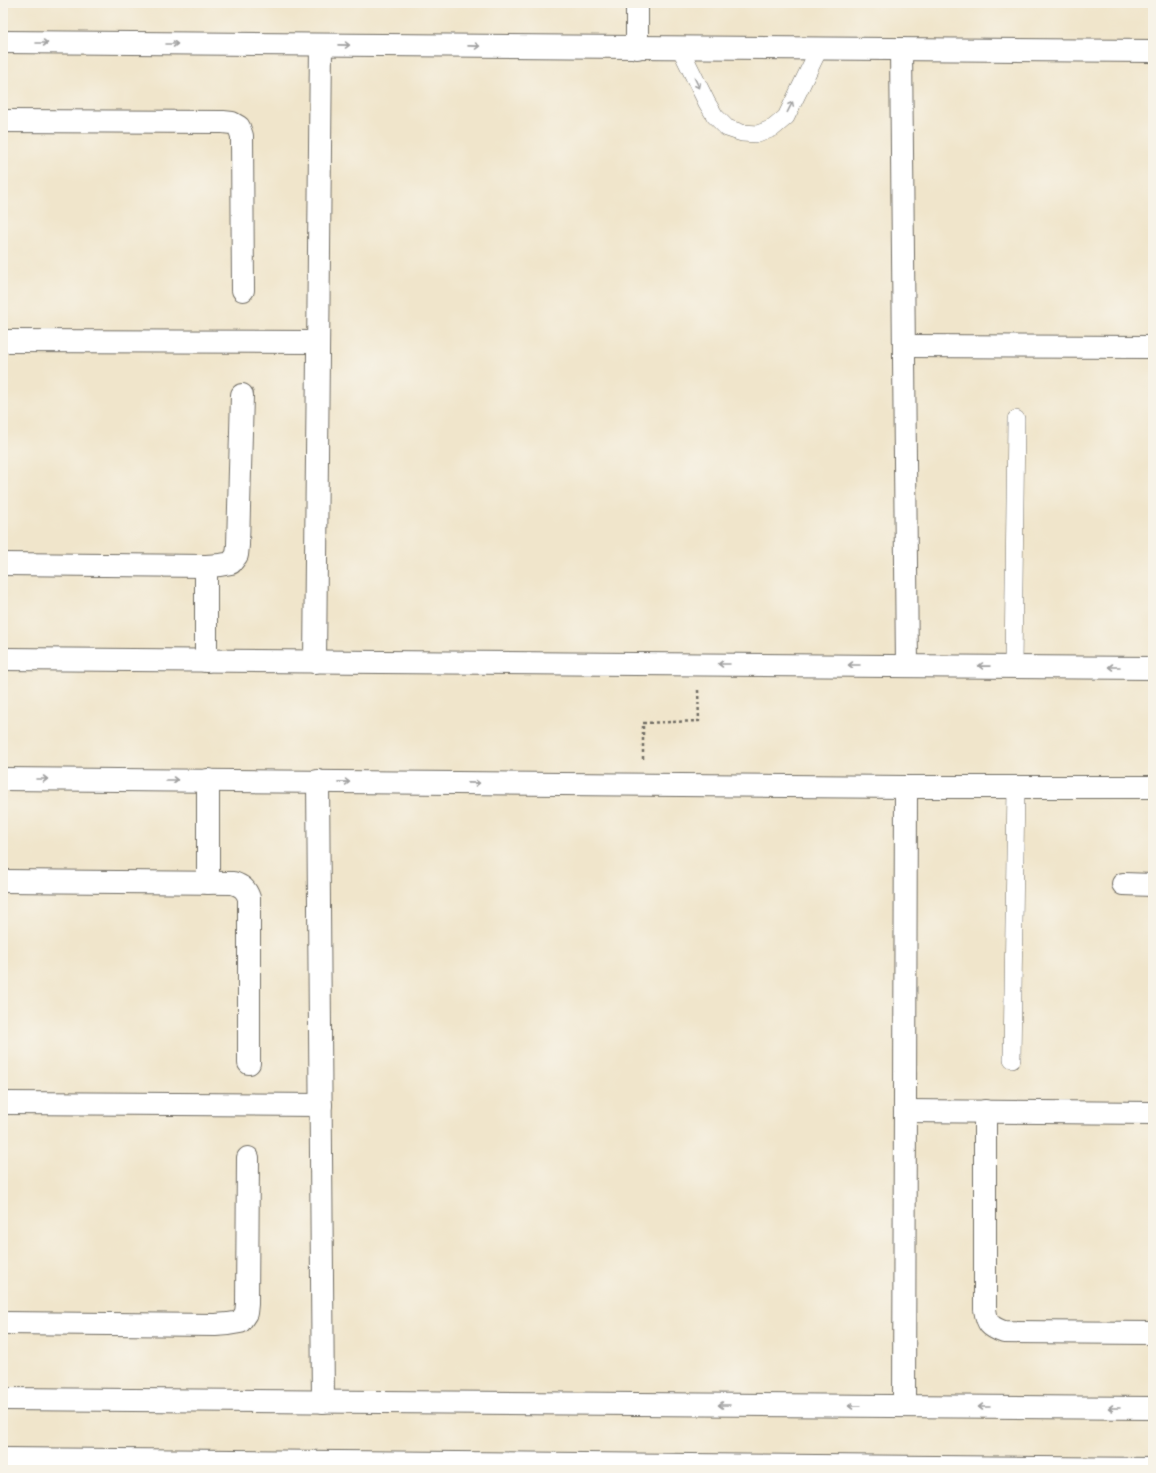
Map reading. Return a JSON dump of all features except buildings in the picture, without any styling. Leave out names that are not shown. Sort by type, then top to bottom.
[{"type":"street","points":[[636,3],[637,48]]},
{"type":"street","points":[[3,42],[1153,51]]},
{"type":"street","points":[[315,662],[321,45]]},
{"type":"street","points":[[901,49],[907,666]]},
{"type":"street","points":[[3,121],[223,122],[232,123],[239,127],[242,136],[243,290]]},
{"type":"street","points":[[3,341],[318,342]]},
{"type":"street","points":[[904,346],[1153,348]]},
{"type":"street","points":[[3,564],[206,566],[231,563],[237,554],[242,395]]},
{"type":"street","points":[[206,566],[206,661]]},
{"type":"street","points":[[3,659],[1153,668]]},
{"type":"street","points":[[3,779],[906,787],[1153,787]]},
{"type":"street","points":[[208,780],[208,883]]},
{"type":"street","points":[[318,781],[323,1402]]},
{"type":"street","points":[[904,1406],[906,787]]},
{"type":"street","points":[[3,881],[233,883],[240,886],[246,891],[249,898],[249,1063]]},
{"type":"street","points":[[1123,884],[1153,885]]},
{"type":"street","points":[[3,1103],[321,1105]]},
{"type":"street","points":[[905,1111],[1153,1113]]},
{"type":"street","points":[[985,1111],[985,1309],[987,1320],[993,1328],[1004,1332],[1153,1333]]},
{"type":"street","points":[[3,1323],[215,1325],[240,1322],[246,1313],[247,1304],[248,1158]]},
{"type":"street","points":[[3,1399],[1153,1408]]},
{"type":"street","points":[[3,1459],[1153,1469]]},
{"type":"lane","points":[[680,48],[715,116],[727,128],[742,134],[758,134],[773,128],[786,117],[819,49]]},
{"type":"lane","points":[[1013,667],[1016,419]]},
{"type":"lane","points":[[1012,1059],[1016,787]]},
{"type":"path","points":[[643,766],[643,723],[698,721],[697,664]]}]
